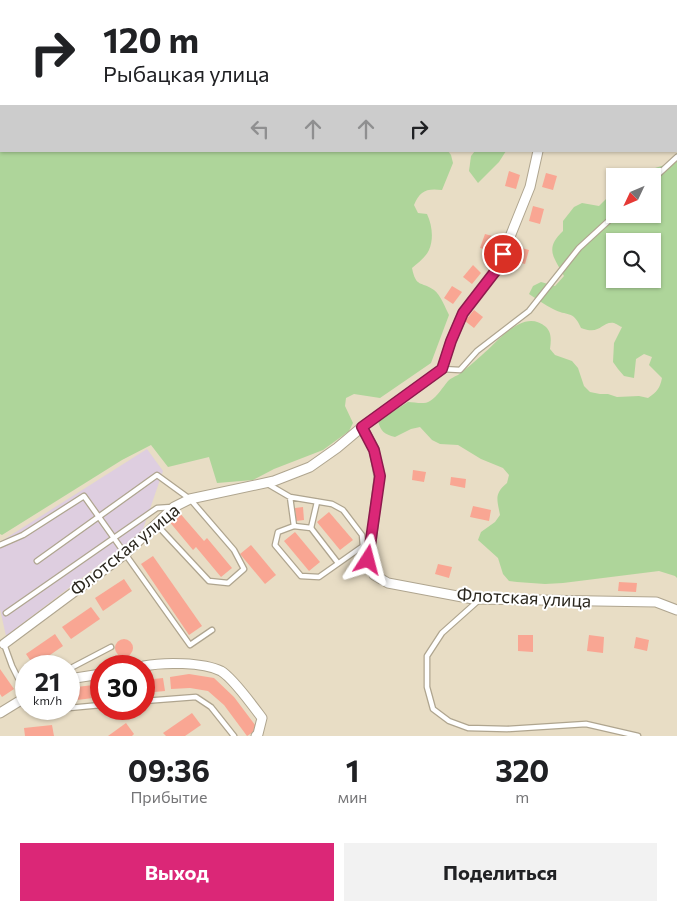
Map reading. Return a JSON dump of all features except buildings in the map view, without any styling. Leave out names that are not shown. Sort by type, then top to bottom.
[{"type":"street","points":[[442,369],[463,313],[497,269],[530,187],[538,152]]},
{"type":"street","name":"Флотская улица","points":[[4,644],[125,554],[174,507],[190,499],[266,483],[310,467],[442,369]]},
{"type":"street","name":"Флотская улица","points":[[362,427],[374,450],[380,476],[368,560],[374,575],[388,583],[480,599],[656,602],[677,610]]},
{"type":"street","points":[[155,664],[170,663],[202,666],[222,672],[241,691],[262,718],[256,736]]},
{"type":"street","points":[[0,712],[15,703]]},
{"type":"lane","points":[[661,171],[677,156]]},
{"type":"lane","points":[[442,369],[460,370],[477,351],[530,310],[579,248],[606,223]]},
{"type":"lane","points":[[36,560],[157,475],[190,499],[234,550],[244,569],[228,583],[209,581],[156,524]]},
{"type":"lane","points":[[266,483],[290,497],[332,504],[343,510],[362,535],[363,546],[319,577],[301,576],[275,545],[278,532],[294,526],[311,528],[338,563]]},
{"type":"lane","points":[[0,545],[24,536],[84,496],[190,645],[212,630]]},
{"type":"lane","points":[[290,497],[294,526]]},
{"type":"lane","points":[[311,528],[317,502]]},
{"type":"lane","points":[[6,613],[157,508],[174,507]]},
{"type":"lane","points":[[480,599],[442,633],[427,656],[427,687],[433,708],[449,721],[468,728],[507,729],[586,724],[638,736]]},
{"type":"lane","points":[[4,644],[15,672]]},
{"type":"lane","points":[[80,663],[111,647]]},
{"type":"lane","points":[[155,700],[196,697],[211,707],[234,736]]},
{"type":"shaded area","points":[[147,449],[163,471],[142,532],[6,636],[0,609],[0,542]]},
{"type":"green space","points":[[0,152],[449,152],[453,163],[442,190],[428,190],[424,192],[419,196],[414,205],[418,213],[427,214],[432,236],[428,253],[412,268],[415,279],[436,292],[449,315],[431,363],[380,398],[354,394],[346,398],[345,406],[353,423],[349,431],[323,450],[274,469],[253,480],[217,483],[209,457],[168,467],[151,445],[122,460],[2,535],[0,534]]},
{"type":"green space","points":[[474,152],[505,152],[499,162],[478,183],[469,171],[471,156]]},
{"type":"green space","points":[[677,153],[677,578],[659,571],[563,583],[545,584],[509,581],[503,574],[498,558],[478,540],[481,532],[495,522],[500,515],[498,494],[507,483],[509,475],[503,468],[481,459],[458,445],[440,444],[432,440],[420,427],[395,437],[384,432],[380,428],[378,421],[408,402],[422,403],[430,401],[449,380],[467,368],[503,335],[520,324],[529,321],[537,322],[548,329],[551,340],[550,349],[555,355],[572,361],[578,368],[584,386],[590,392],[617,397],[639,396],[648,398],[654,394],[662,378],[649,365],[652,357],[644,354],[636,359],[634,378],[624,376],[613,362],[614,343],[622,327],[615,323],[610,323],[593,330],[581,328],[575,318],[569,314],[553,309],[529,294],[533,286],[541,282],[555,286],[564,276],[554,258],[552,248],[557,237],[563,231],[563,221],[574,207],[582,203],[599,206],[606,199],[606,223],[661,223],[661,168],[655,168],[668,164]]},
{"type":"route","points":[[368,560],[380,476],[374,450],[362,427],[442,369],[463,313],[497,269],[503,254]]}]
